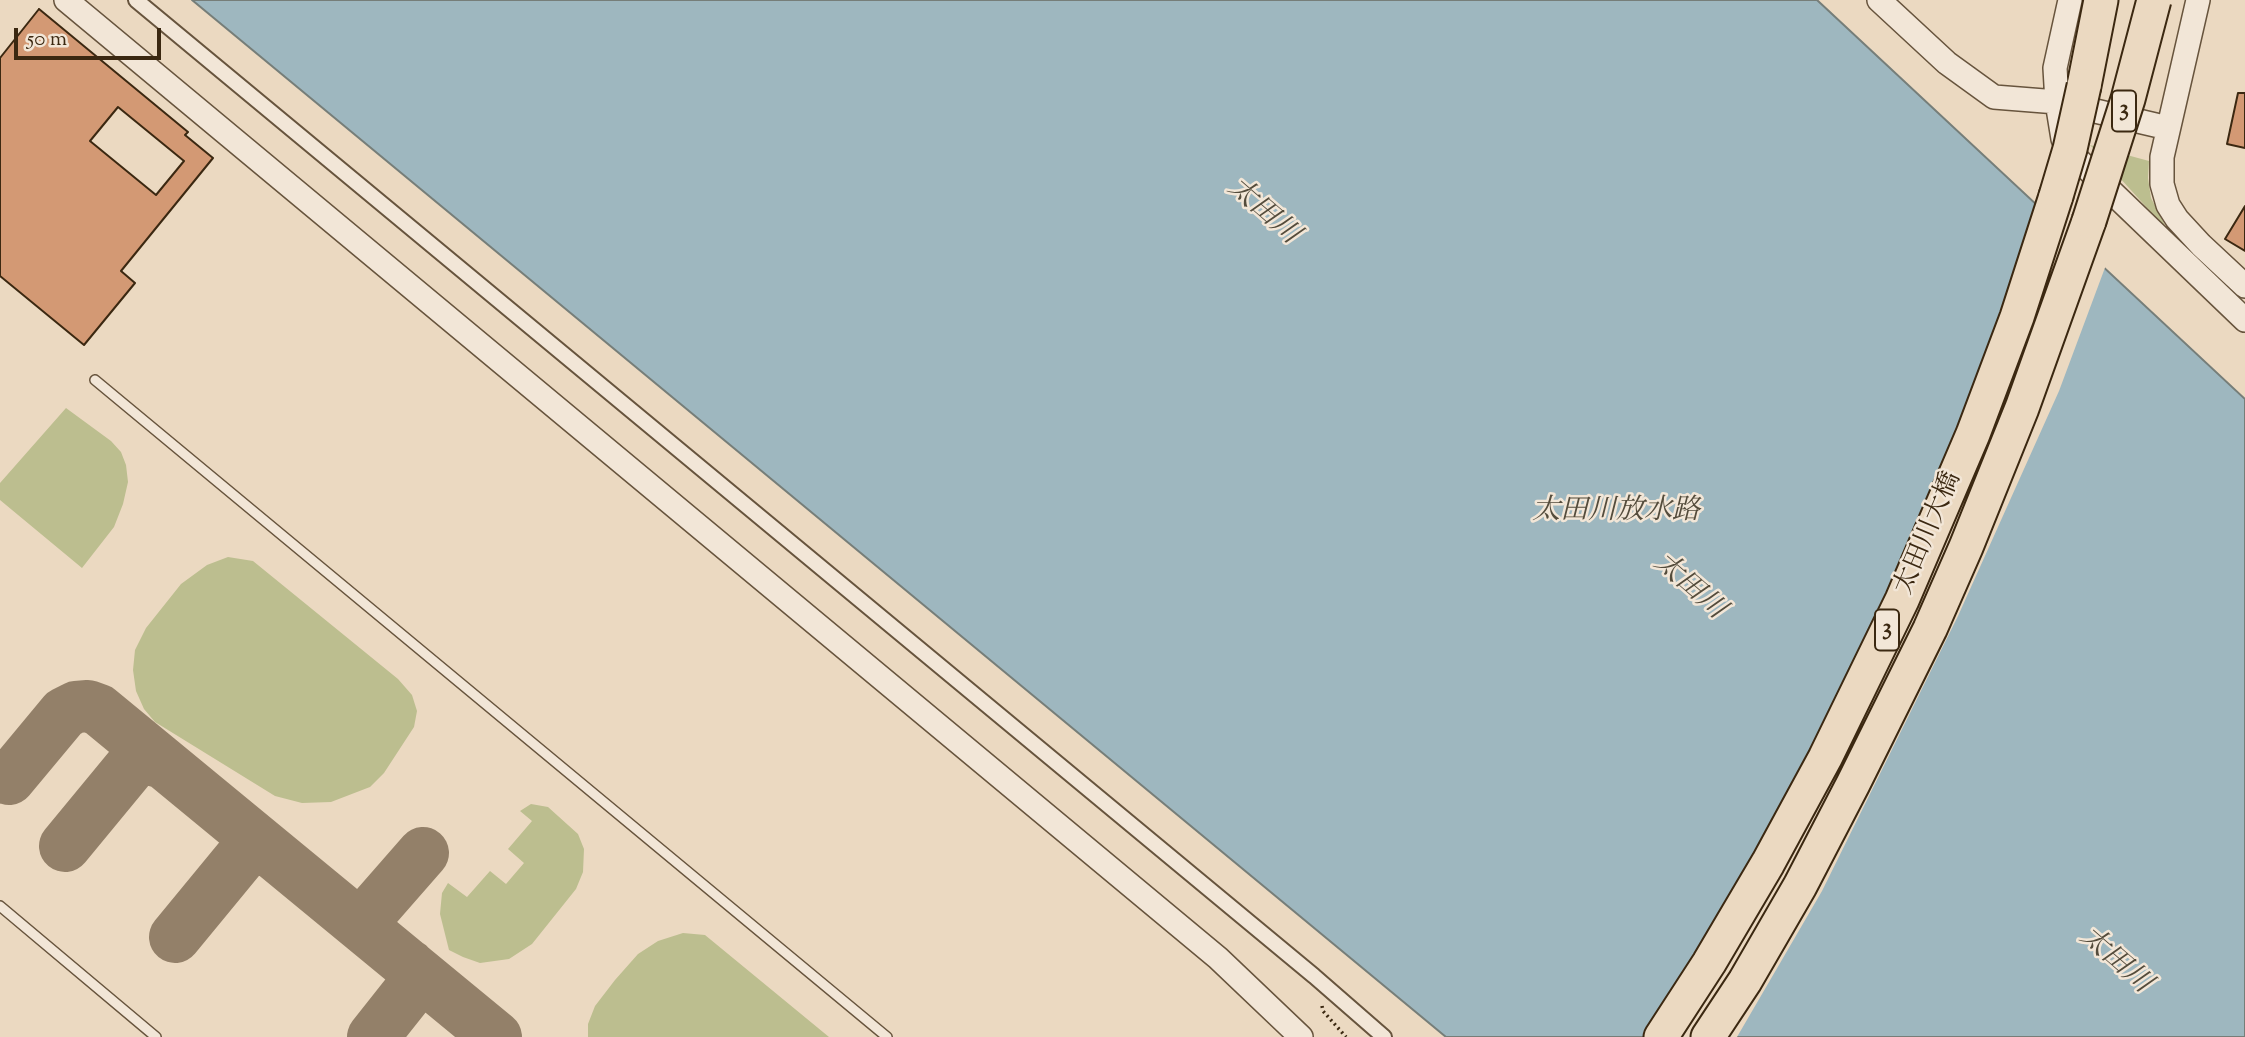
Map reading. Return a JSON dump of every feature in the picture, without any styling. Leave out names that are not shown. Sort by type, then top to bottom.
[{"type":"highway","name":"3","points":[[2070,94],[2101,0]]},
{"type":"highway","name":"太田川大橋","points":[[1708,1037],[1745,981],[1800,886],[1935,617],[1966,547],[2022,408],[2088,221],[2127,99],[2154,0]]},
{"type":"highway","name":"太田川大橋","points":[[1661,1037],[1709,963],[1768,863],[1825,758],[1902,600],[1973,433],[2017,317],[2070,149],[2070,94]]},
{"type":"highway","name":"3","points":[[1717,1037],[1745,981]]},
{"type":"street","points":[[66,0],[1218,958],[1301,1037]]},
{"type":"street","points":[[136,0],[1314,976],[1384,1037]]},
{"type":"street","points":[[1879,0],[1947,63],[1994,97],[2070,94],[2168,128]]},
{"type":"street","points":[[2070,0],[2055,68],[2070,94],[2063,139],[2070,152],[2245,320]]},
{"type":"street","points":[[2198,0],[2162,156],[2162,184],[2168,205],[2177,219],[2245,286]]},
{"type":"lane","points":[[95,380],[887,1037]]},
{"type":"lane","points":[[0,906],[156,1037]]},
{"type":"green space","points":[[2090,145],[2149,161],[2151,198],[2168,231]]},
{"type":"green space","points":[[66,408],[111,441],[121,452],[128,482],[114,527],[82,568],[0,500],[0,483]]},
{"type":"green space","points":[[228,557],[253,561],[398,679],[412,695],[417,711],[414,727],[384,773],[370,787],[331,802],[302,803],[275,796],[155,722],[144,709],[136,691],[133,670],[135,650],[146,628],[181,584],[207,565]]},
{"type":"green space","points":[[531,804],[548,807],[578,834],[584,849],[583,872],[576,889],[532,944],[509,959],[480,963],[449,950],[440,914],[442,893],[448,883],[467,897],[490,871],[506,884],[524,863],[508,849],[532,821],[520,811]]},
{"type":"green space","points":[[683,933],[705,935],[829,1037],[588,1037],[588,1024],[595,1006],[638,954],[658,941]]},
{"type":"water","name":"太田川放水路","points":[[192,0],[1817,0],[2245,399],[2245,1037],[1446,1037]]},
{"type":"pier","points":[[2045,208],[2106,265],[2059,391],[1958,616],[1822,891],[1737,1037],[1644,1037],[1704,955],[1800,791],[1929,517]]},
{"type":"building","points":[[39,9],[188,132],[185,135],[213,158],[121,271],[135,283],[84,345],[0,276],[0,58]],"holes":[[[118,107],[184,161],[156,195],[90,141]]]},
{"type":"building","points":[[2238,93],[2245,93],[2245,148],[2227,144]]},
{"type":"building","points":[[2245,206],[2245,251],[2225,239]]},
{"type":"taxiway","points":[[9,779],[64,713],[76,707],[88,706],[99,710],[496,1037]]},
{"type":"taxiway","points":[[65,846],[131,766],[140,760],[163,763]]},
{"type":"taxiway","points":[[175,937],[245,852],[253,849],[270,851]]},
{"type":"taxiway","points":[[360,925],[423,853]]},
{"type":"taxiway","points":[[373,1037],[411,989],[413,973],[409,965]]},
{"type":"water label","name":"太田川","points":[[1262,213]]},
{"type":"water label","name":"太田川","points":[[1688,588]]},
{"type":"water label","name":"太田川","points":[[2114,962]]}]
